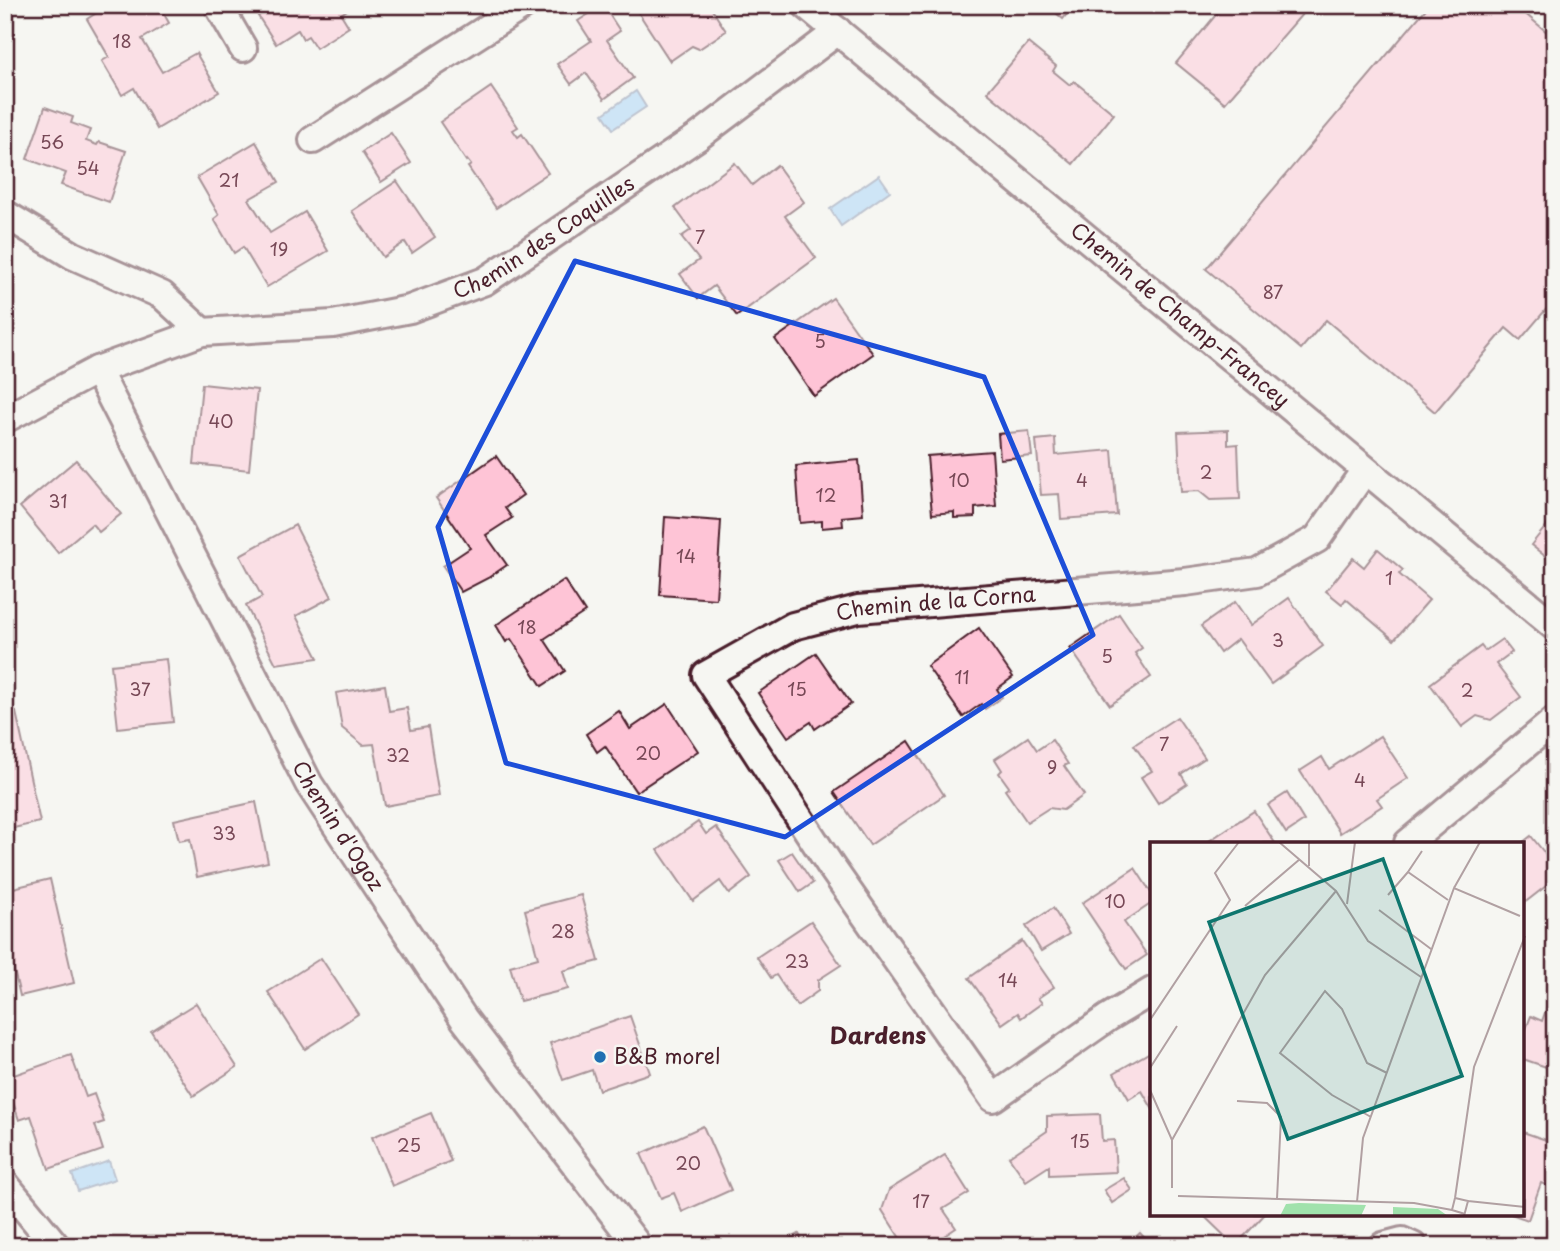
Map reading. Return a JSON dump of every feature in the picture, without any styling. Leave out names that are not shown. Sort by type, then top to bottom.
[{"type":"street","points":[[218,5],[243,48]]},
{"type":"street","points":[[313,140],[524,5]]},
{"type":"street","name":"Chemin de Champ-Francey","points":[[806,5],[1555,627]]},
{"type":"street","name":"Chemin des Coquilles","points":[[5,419],[97,370],[202,332],[333,324],[410,309],[485,281],[699,136],[838,31]]},
{"type":"street","points":[[5,214],[72,255],[162,295],[202,332]]},
{"type":"street","name":"Chemin d'Ogoz","points":[[97,370],[309,784],[464,1019],[638,1246]]},
{"type":"street","name":"Chemin de la Corna","points":[[1150,992],[1109,1017],[993,1098],[832,869],[706,675],[793,625],[859,609],[1185,582],[1257,572],[1317,539],[1365,470]]},
{"type":"street","points":[[1409,842],[1555,720]]},
{"type":"street","points":[[5,1184],[56,1246]]},
{"type":"street","points":[[1383,1246],[1402,1241],[1413,1246]]},
{"type":"highlighted area","points":[[575,261],[984,377],[1093,635],[785,837],[506,763],[438,527]]},
{"type":"water","points":[[636,91],[646,107],[613,129],[603,114]]},
{"type":"water","points":[[879,175],[890,191],[841,226],[830,209]]},
{"type":"water","points":[[109,1161],[115,1179],[78,1191],[72,1174]]},
{"type":"building","points":[[109,5],[159,5],[169,23],[142,39],[162,72],[196,53],[219,92],[157,129],[134,88],[122,95],[102,61],[109,57],[87,19]]},
{"type":"building","points":[[274,5],[344,5],[347,10],[341,14],[349,27],[316,48],[308,36],[303,39],[298,30],[276,44],[258,16]]},
{"type":"building","points":[[603,5],[620,31],[607,40],[633,78],[604,99],[586,73],[571,84],[557,64],[591,41],[578,21]]},
{"type":"building","points":[[648,5],[709,5],[726,31],[699,49],[692,46],[670,61],[638,12]]},
{"type":"building","points":[[1047,5],[1074,5],[1063,19]]},
{"type":"building","points":[[1224,5],[1310,5],[1225,103],[1176,63]]},
{"type":"building","points":[[1429,5],[1515,5],[1555,39],[1555,299],[1520,340],[1506,328],[1435,412],[1326,320],[1301,349],[1206,269]]},
{"type":"building","points":[[1028,43],[1056,66],[1053,71],[1070,85],[1074,81],[1114,114],[1073,164],[987,92]]},
{"type":"building","points":[[491,87],[518,127],[513,130],[518,137],[522,134],[548,173],[496,208],[468,167],[471,165],[440,122]]},
{"type":"building","points":[[45,107],[73,117],[71,123],[90,130],[86,141],[97,145],[99,142],[126,151],[109,202],[61,185],[66,173],[27,159]]},
{"type":"building","points":[[391,133],[411,163],[381,182],[362,152]]},
{"type":"building","points":[[256,142],[279,182],[249,199],[270,233],[305,212],[328,251],[267,287],[243,247],[234,253],[214,219],[219,215],[197,177]]},
{"type":"building","points":[[735,163],[752,185],[777,165],[804,202],[785,216],[816,258],[737,316],[714,286],[698,298],[680,274],[699,260],[681,237],[691,230],[675,208]]},
{"type":"building","points":[[397,181],[435,237],[412,253],[405,242],[383,257],[352,211]]},
{"type":"building","points":[[833,298],[873,354],[814,396],[775,339]]},
{"type":"building","points":[[202,384],[257,390],[249,470],[194,464]]},
{"type":"building","points":[[1228,430],[1228,445],[1238,444],[1240,499],[1210,500],[1199,491],[1181,492],[1178,432]]},
{"type":"building","points":[[1029,431],[1032,456],[1000,459],[998,434]]},
{"type":"building","points":[[1055,438],[1056,455],[1112,450],[1117,515],[1061,519],[1059,494],[1041,495],[1036,440]]},
{"type":"building","points":[[992,451],[996,506],[975,508],[975,517],[954,518],[954,512],[932,514],[927,456]]},
{"type":"building","points":[[496,456],[523,495],[505,508],[512,518],[486,535],[507,565],[461,592],[443,566],[470,548],[436,498]]},
{"type":"building","points":[[76,460],[121,514],[99,532],[92,524],[58,553],[20,507]]},
{"type":"building","points":[[859,460],[863,515],[842,517],[843,526],[822,528],[822,521],[800,523],[796,466]]},
{"type":"building","points":[[1555,515],[1555,564],[1531,545]]},
{"type":"building","points":[[665,517],[721,521],[716,599],[660,595]]},
{"type":"building","points":[[295,525],[332,597],[296,616],[318,658],[276,664],[246,606],[262,597],[240,555]]},
{"type":"building","points":[[1378,549],[1403,570],[1399,574],[1429,600],[1394,640],[1346,599],[1342,604],[1326,591],[1353,558],[1364,567]]},
{"type":"building","points":[[564,580],[585,612],[544,639],[565,671],[542,686],[511,639],[506,642],[496,625]]},
{"type":"building","points":[[1289,598],[1323,646],[1271,684],[1238,639],[1220,653],[1201,626],[1235,602],[1251,625]]},
{"type":"building","points":[[1119,614],[1142,648],[1135,653],[1151,677],[1110,705],[1070,648]]},
{"type":"building","points":[[979,628],[1013,677],[997,689],[1002,697],[985,709],[981,704],[963,717],[927,666]]},
{"type":"building","points":[[1502,639],[1512,652],[1496,664],[1521,697],[1491,720],[1477,716],[1462,727],[1430,684],[1481,646],[1485,651]]},
{"type":"building","points":[[816,653],[851,704],[815,729],[811,722],[788,737],[758,693]]},
{"type":"building","points":[[166,659],[173,722],[118,728],[111,665]]},
{"type":"building","points":[[385,685],[389,711],[407,708],[411,730],[428,727],[439,796],[385,806],[374,744],[363,745],[342,728],[336,693]]},
{"type":"building","points":[[667,704],[698,751],[636,792],[605,746],[597,752],[586,734],[619,711],[630,729]]},
{"type":"building","points":[[16,712],[40,822],[5,830],[5,714]]},
{"type":"building","points":[[1177,717],[1205,758],[1181,774],[1187,784],[1158,803],[1141,777],[1152,771],[1134,745]]},
{"type":"building","points":[[1380,736],[1408,778],[1377,799],[1382,806],[1340,833],[1300,771],[1322,757],[1329,769]]},
{"type":"building","points":[[1028,737],[1037,750],[1052,740],[1068,764],[1064,766],[1084,795],[1063,810],[1049,808],[1027,822],[1005,790],[1009,787],[999,773],[1002,770],[995,759]]},
{"type":"building","points":[[909,741],[944,795],[870,845],[834,792]]},
{"type":"building","points":[[1287,793],[1304,821],[1286,833],[1268,805]]},
{"type":"building","points":[[256,802],[268,862],[197,877],[190,839],[179,841],[174,820]]},
{"type":"building","points":[[1254,811],[1274,842],[1208,842]]},
{"type":"building","points":[[698,822],[706,834],[716,827],[751,877],[729,894],[720,881],[693,901],[658,850]]},
{"type":"building","points":[[1531,836],[1555,866],[1555,879],[1525,902],[1525,842]]},
{"type":"building","points":[[792,852],[813,883],[800,892],[779,860]]},
{"type":"building","points":[[1135,868],[1150,891],[1150,904],[1124,922],[1147,955],[1126,969],[1082,903]]},
{"type":"building","points":[[50,879],[74,983],[20,996],[5,932],[5,890]]},
{"type":"building","points":[[581,895],[599,961],[563,971],[568,989],[520,1001],[510,966],[538,958],[525,910]]},
{"type":"building","points":[[1053,908],[1069,934],[1041,951],[1026,926]]},
{"type":"building","points":[[811,921],[841,965],[818,980],[818,991],[797,1006],[776,975],[771,978],[757,957]]},
{"type":"building","points":[[1022,941],[1054,987],[1038,998],[1042,1003],[1021,1018],[1018,1013],[1002,1024],[969,978]]},
{"type":"building","points":[[321,958],[358,1014],[305,1049],[268,992]]},
{"type":"building","points":[[1555,985],[1555,1070],[1525,1060],[1525,1032],[1531,1016],[1542,1021]]},
{"type":"building","points":[[196,1003],[237,1067],[193,1096],[151,1031]]},
{"type":"building","name":"B&B morel","points":[[630,1016],[650,1073],[599,1090],[592,1070],[563,1080],[550,1043]]},
{"type":"building","points":[[1150,1052],[1150,1105],[1142,1091],[1129,1099],[1114,1073]]},
{"type":"building","points":[[71,1055],[86,1097],[94,1094],[104,1122],[95,1125],[103,1150],[49,1169],[31,1116],[19,1120],[5,1078]]},
{"type":"building","points":[[431,1113],[451,1161],[392,1186],[372,1137]]},
{"type":"building","points":[[1100,1114],[1102,1141],[1114,1140],[1116,1172],[1049,1175],[1049,1166],[1026,1181],[1009,1157],[1047,1131],[1047,1116]]},
{"type":"building","points":[[703,1126],[731,1190],[682,1212],[674,1193],[661,1198],[641,1154]]},
{"type":"building","points":[[1525,1133],[1555,1143],[1555,1177],[1551,1187],[1541,1183],[1528,1220],[1517,1216],[1525,1216]]},
{"type":"building","points":[[945,1155],[969,1193],[943,1209],[956,1228],[929,1246],[905,1246],[882,1210],[889,1190]]},
{"type":"building","points":[[1124,1178],[1132,1190],[1112,1203],[1104,1190]]},
{"type":"building","points":[[1204,1216],[1263,1216],[1235,1246]]},
{"type":"building","points":[[1140,1233],[1152,1246],[1126,1246]]},
{"type":"building","points":[[799,1234],[805,1246],[778,1246]]},
{"type":"place","name":"B&B morel","points":[[600,1057]]},
{"type":"district","name":"Dardens","points":[[878,1036]]}]
